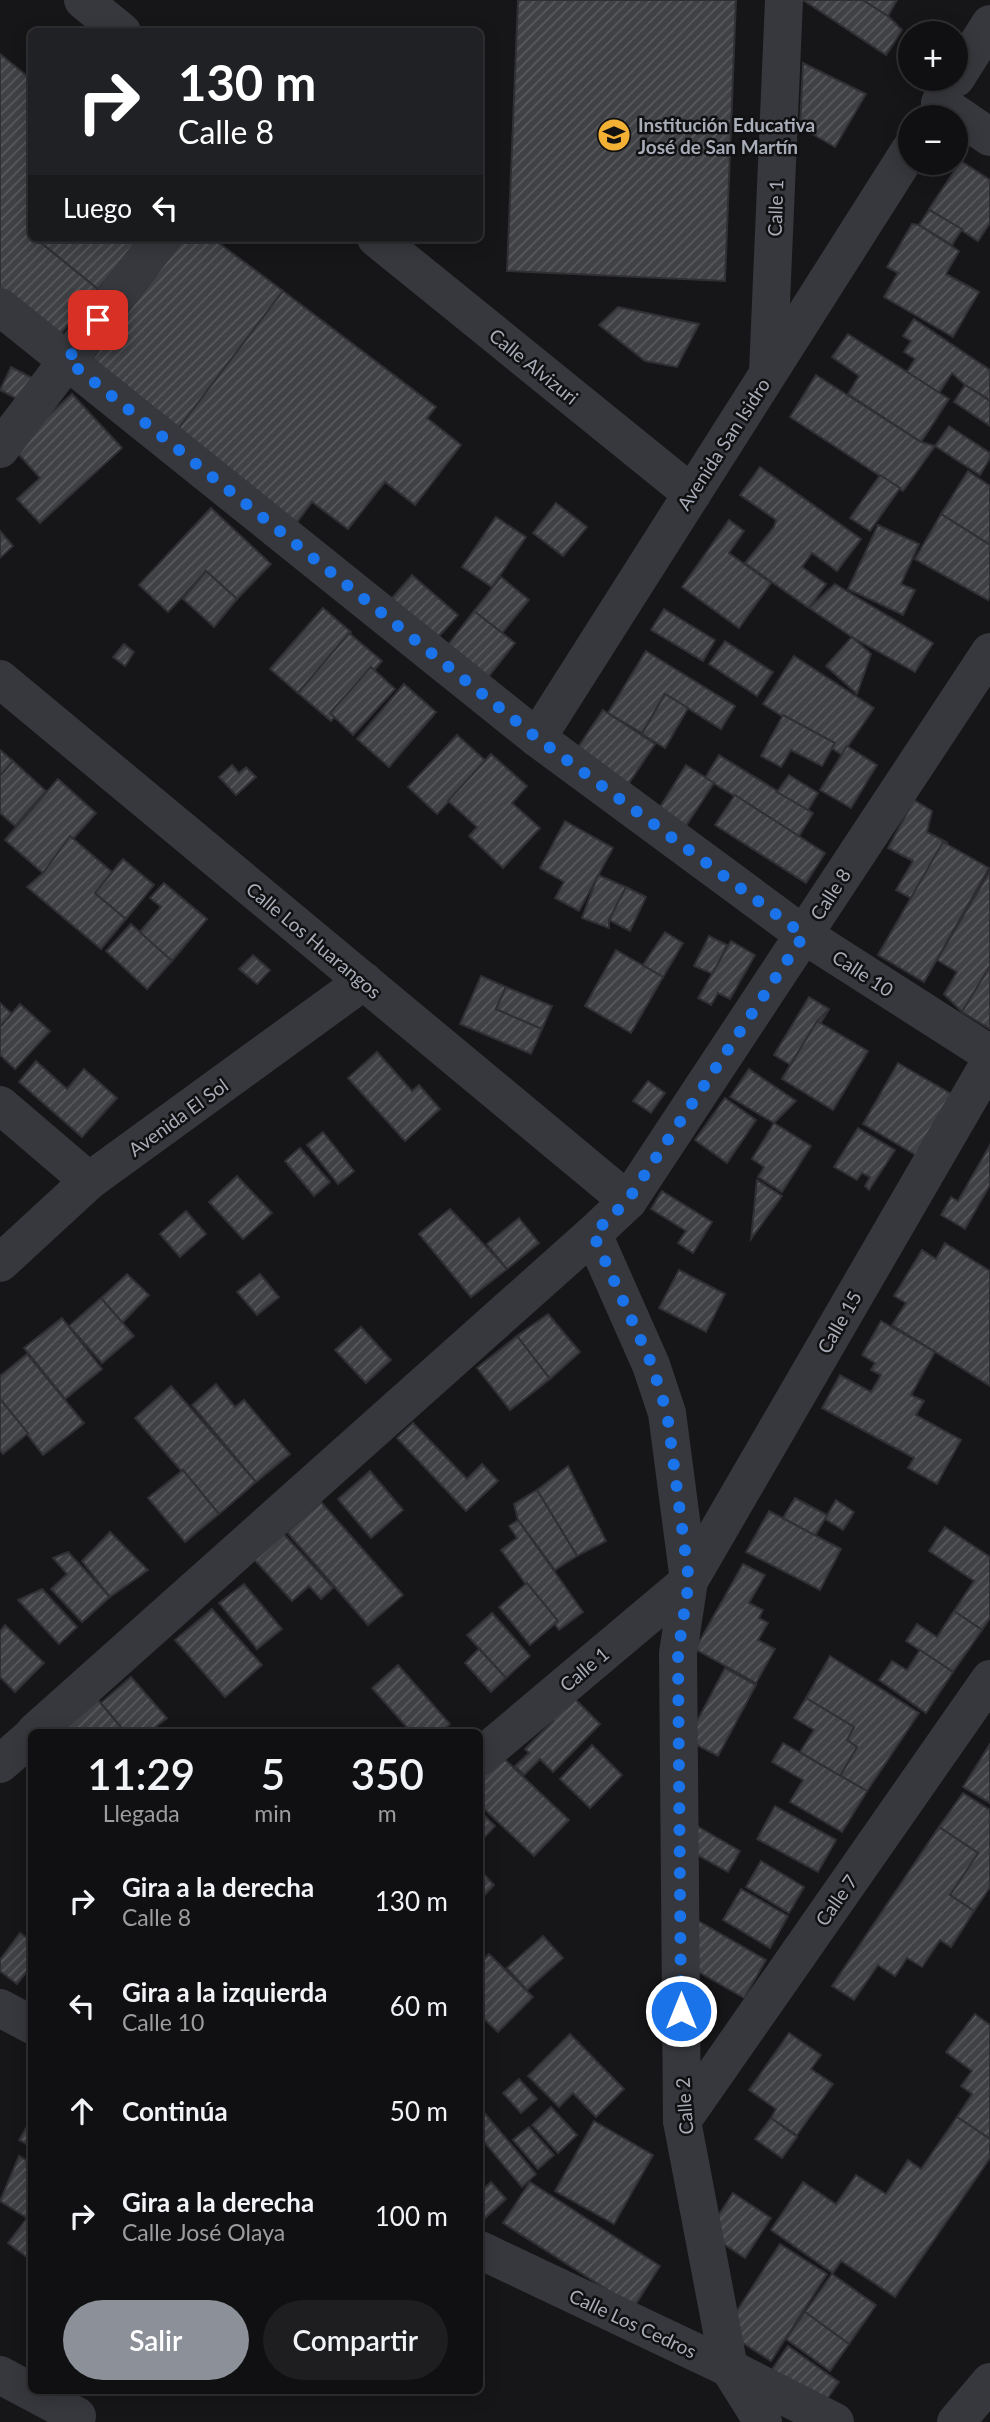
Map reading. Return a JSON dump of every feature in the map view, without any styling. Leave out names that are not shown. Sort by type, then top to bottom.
[{"type":"street","points":[[83,0],[116,28]]},
{"type":"street","name":"Calle 1","points":[[768,374],[784,0]]},
{"type":"street","points":[[990,24],[945,94],[990,137]]},
{"type":"street","name":"Avenida San Isidro","points":[[537,738],[898,169]]},
{"type":"street","points":[[0,449],[158,242]]},
{"type":"street","name":"Calle Alvizuri","points":[[381,242],[691,494]]},
{"type":"street","name":"Calle 10","points":[[0,306],[537,738],[804,935],[990,1054]]},
{"type":"street","name":"Calle 8","points":[[39,1729],[628,1200],[990,652]]},
{"type":"street","name":"Calle Los Huarangos","points":[[0,679],[628,1200]]},
{"type":"street","name":"Avenida El Sol","points":[[0,1263],[89,1181],[364,981]]},
{"type":"street","name":"Calle 15","points":[[689,1581],[990,1062]]},
{"type":"street","points":[[0,1105],[89,1181]]},
{"type":"street","name":"Calle 2","points":[[593,1234],[652,1365],[667,1413],[689,1581],[678,1653],[682,2121],[729,2368]]},
{"type":"street","name":"Calle 1","points":[[483,1754],[689,1581]]},
{"type":"street","name":"Calle 7","points":[[682,2121],[990,1679]]},
{"type":"street","name":"Calle 8","points":[[0,1764],[28,1739]]},
{"type":"street","points":[[0,2008],[28,2023]]},
{"type":"street","name":"Calle Los Cedros","points":[[483,2251],[729,2368]]},
{"type":"street","points":[[729,2368],[763,2422]]},
{"type":"street","points":[[729,2368],[835,2422]]},
{"type":"street","points":[[0,2375],[28,2387]]},
{"type":"street","points":[[956,2422],[990,2382]]},
{"type":"street","points":[[43,2394],[79,2410]]},
{"type":"building","points":[[518,0],[736,0],[725,281],[507,271]]},
{"type":"building","points":[[803,0],[863,0],[888,16],[898,26],[898,36],[886,55]]},
{"type":"building","points":[[863,0],[897,0],[888,16]]},
{"type":"building","points":[[0,54],[28,77],[28,242],[40,242],[98,289],[58,337],[0,290]]},
{"type":"building","points":[[803,63],[866,94],[835,147],[800,127]]},
{"type":"building","points":[[968,166],[990,180],[990,223],[978,241],[929,209],[952,175],[968,175]]},
{"type":"building","points":[[929,210],[962,229],[952,245],[919,225]]},
{"type":"building","points":[[912,224],[919,225],[959,251],[946,274],[979,292],[953,337],[884,297],[898,273],[887,267]]},
{"type":"building","points":[[40,242],[139,242],[98,289]]},
{"type":"building","points":[[181,242],[217,242],[283,291],[172,437],[84,370]]},
{"type":"building","points":[[283,291],[436,407],[427,418],[461,445],[415,505],[385,482],[348,529],[312,502],[292,529],[172,437]]},
{"type":"building","points":[[618,307],[699,324],[677,367],[645,361],[599,325]]},
{"type":"building","points":[[914,319],[990,370],[990,400],[965,385],[952,373],[939,393],[907,372],[915,359],[904,352],[911,341],[903,336]]},
{"type":"building","points":[[848,334],[949,399],[921,442],[848,394],[859,376],[832,357]]},
{"type":"building","points":[[11,367],[34,379],[23,402],[0,390]]},
{"type":"building","points":[[816,375],[921,442],[935,446],[903,491],[790,417]]},
{"type":"building","points":[[965,385],[990,401],[990,426],[954,402]]},
{"type":"building","points":[[72,394],[122,448],[40,523],[17,499],[40,478],[13,448]]},
{"type":"building","points":[[949,426],[990,453],[980,475],[935,446]]},
{"type":"building","points":[[760,467],[861,539],[837,571],[812,553],[802,567],[826,584],[809,608],[745,563],[774,527],[776,520],[740,495]]},
{"type":"building","points":[[968,471],[990,486],[990,545],[941,514]]},
{"type":"building","points":[[880,475],[900,488],[870,531],[850,518]]},
{"type":"building","points":[[556,503],[587,527],[563,556],[533,533]]},
{"type":"building","points":[[211,508],[271,564],[237,599],[206,571],[168,612],[139,585]]},
{"type":"building","points":[[941,514],[990,545],[988,600],[915,559]]},
{"type":"building","points":[[496,517],[526,537],[492,587],[462,567]]},
{"type":"building","points":[[729,520],[744,531],[729,553],[771,583],[739,628],[682,587]]},
{"type":"building","points":[[878,525],[919,544],[901,584],[915,590],[903,615],[848,589]]},
{"type":"building","points":[[0,531],[13,546],[0,558]]},
{"type":"building","points":[[206,571],[237,599],[214,627],[183,599]]},
{"type":"building","points":[[412,575],[458,615],[431,645],[386,605]]},
{"type":"building","points":[[501,577],[529,600],[502,633],[474,611]]},
{"type":"building","points":[[835,584],[933,643],[915,672],[852,637],[809,608]]},
{"type":"building","points":[[323,608],[351,632],[298,693],[270,669]]},
{"type":"building","points":[[664,609],[715,640],[703,661],[651,630]]},
{"type":"building","points":[[474,611],[515,643],[482,685],[441,654]]},
{"type":"building","points":[[349,633],[382,661],[331,721],[298,693]]},
{"type":"building","points":[[852,637],[871,654],[857,694],[826,666]]},
{"type":"building","points":[[725,641],[773,672],[757,696],[709,664]]},
{"type":"building","points":[[124,644],[134,652],[125,666],[113,657]]},
{"type":"building","points":[[646,651],[735,706],[721,729],[665,694],[642,733],[608,713]]},
{"type":"building","points":[[794,656],[874,708],[842,755],[763,704]]},
{"type":"building","points":[[371,667],[395,689],[353,735],[330,713]]},
{"type":"building","points":[[404,684],[436,712],[389,767],[357,739]]},
{"type":"building","points":[[665,694],[688,708],[665,748],[642,734]]},
{"type":"building","points":[[603,710],[655,744],[621,795],[569,761]]},
{"type":"building","points":[[783,715],[835,743],[822,766],[791,750],[781,767],[761,756]]},
{"type":"building","points":[[457,735],[486,761],[437,814],[408,787]]},
{"type":"building","points":[[847,746],[877,765],[851,808],[820,790]]},
{"type":"building","points":[[0,750],[13,761],[0,776]]},
{"type":"building","points":[[491,754],[527,786],[512,803],[540,828],[503,868],[469,836],[477,827],[448,801]]},
{"type":"building","points":[[719,755],[813,813],[799,836],[705,778]]},
{"type":"building","points":[[13,761],[46,791],[15,826],[0,813],[0,776]]},
{"type":"building","points":[[232,765],[239,773],[246,767],[256,777],[236,795],[219,777]]},
{"type":"building","points":[[686,765],[714,783],[684,829],[657,812]]},
{"type":"building","points":[[789,775],[818,793],[808,810],[777,792]]},
{"type":"building","points":[[58,779],[96,813],[43,873],[5,840]]},
{"type":"building","points":[[735,795],[825,853],[806,883],[715,825]]},
{"type":"building","points":[[914,800],[932,811],[927,832],[948,843],[943,842],[916,901],[896,890],[913,861],[888,848]]},
{"type":"building","points":[[565,821],[613,848],[579,911],[555,898],[564,882],[540,868]]},
{"type":"building","points":[[70,836],[112,872],[95,893],[126,919],[101,949],[27,887],[43,873]]},
{"type":"building","points":[[943,842],[989,868],[924,982],[878,955]]},
{"type":"building","points":[[123,859],[154,885],[126,919],[95,893]]},
{"type":"building","points":[[990,871],[990,967],[962,1012],[944,994],[957,972],[937,960]]},
{"type":"building","points":[[598,875],[626,887],[609,920],[609,928],[582,918]]},
{"type":"building","points":[[164,883],[207,919],[172,961],[139,933],[161,907],[150,898]]},
{"type":"building","points":[[626,887],[646,897],[630,931],[609,920]]},
{"type":"building","points":[[131,924],[172,961],[147,989],[106,951]]},
{"type":"building","points":[[665,932],[683,943],[663,977],[643,965]]},
{"type":"building","points":[[709,936],[727,945],[713,974],[694,966]]},
{"type":"building","points":[[731,941],[755,955],[730,999],[718,993],[711,1005],[698,998]]},
{"type":"building","points":[[616,950],[663,977],[631,1033],[585,1006]]},
{"type":"building","points":[[253,955],[270,970],[257,984],[239,969]]},
{"type":"building","points":[[990,966],[990,1029],[962,1012]]},
{"type":"building","points":[[481,976],[506,987],[496,1009],[542,1029],[531,1054],[460,1024]]},
{"type":"building","points":[[506,987],[552,1006],[542,1029],[496,1009]]},
{"type":"building","points":[[809,997],[829,1009],[794,1067],[774,1055]]},
{"type":"building","points":[[0,1003],[12,1014],[0,1027]]},
{"type":"building","points":[[20,1004],[50,1031],[15,1069],[0,1055],[0,1027]]},
{"type":"building","points":[[829,1009],[794,1067],[782,1079],[817,1021]]},
{"type":"building","points":[[817,1021],[868,1051],[833,1110],[782,1079]]},
{"type":"building","points":[[377,1052],[412,1091],[419,1085],[440,1109],[405,1141],[348,1078]]},
{"type":"building","points":[[36,1061],[67,1089],[84,1069],[117,1098],[82,1137],[19,1082]]},
{"type":"building","points":[[898,1063],[955,1096],[919,1157],[863,1124]]},
{"type":"building","points":[[749,1069],[796,1101],[774,1123],[730,1097]]},
{"type":"building","points":[[648,1081],[665,1093],[651,1113],[633,1101]]},
{"type":"building","points":[[725,1098],[756,1120],[727,1163],[695,1140]]},
{"type":"building","points":[[774,1123],[811,1146],[782,1192],[758,1177],[764,1167],[752,1159]]},
{"type":"building","points":[[858,1128],[895,1150],[869,1190],[865,1186],[870,1177],[862,1173],[857,1180],[834,1167]]},
{"type":"building","points":[[323,1132],[354,1171],[338,1184],[307,1145]]},
{"type":"building","points":[[990,1145],[990,1185],[965,1229],[941,1215],[951,1197],[958,1201]]},
{"type":"building","points":[[300,1148],[330,1182],[314,1196],[285,1161]]},
{"type":"building","points":[[237,1176],[272,1213],[243,1239],[209,1202]]},
{"type":"building","points":[[757,1180],[782,1196],[751,1239]]},
{"type":"building","points":[[662,1191],[712,1222],[693,1253],[678,1243],[686,1231],[651,1209]]},
{"type":"building","points":[[450,1209],[507,1269],[471,1297],[419,1234]]},
{"type":"building","points":[[186,1211],[206,1234],[180,1257],[160,1234]]},
{"type":"building","points":[[519,1218],[539,1243],[507,1269],[487,1244]]},
{"type":"building","points":[[945,1243],[990,1271],[990,1386],[892,1325],[906,1303],[894,1296],[922,1250],[936,1259]]},
{"type":"building","points":[[679,1270],[725,1294],[706,1332],[659,1308]]},
{"type":"building","points":[[127,1274],[149,1295],[122,1323],[101,1298]]},
{"type":"building","points":[[260,1274],[279,1297],[257,1315],[237,1292]]},
{"type":"building","points":[[101,1298],[134,1336],[102,1363],[69,1326]]},
{"type":"building","points":[[548,1314],[580,1352],[550,1379],[517,1336]]},
{"type":"building","points":[[62,1318],[102,1369],[65,1399],[24,1348]]},
{"type":"building","points":[[881,1321],[935,1352],[911,1395],[924,1401],[916,1415],[961,1440],[937,1484],[908,1468],[914,1458],[822,1408],[840,1375],[871,1392],[881,1375],[871,1370],[875,1363],[862,1355]]},
{"type":"building","points":[[361,1327],[391,1360],[366,1383],[335,1350]]},
{"type":"building","points":[[517,1336],[550,1379],[510,1410],[477,1368]]},
{"type":"building","points":[[27,1354],[84,1423],[43,1455],[0,1399],[0,1376]]},
{"type":"building","points":[[216,1384],[235,1407],[244,1400],[290,1454],[256,1482],[192,1405]]},
{"type":"building","points":[[171,1386],[256,1482],[219,1514],[135,1418]]},
{"type":"building","points":[[0,1399],[28,1433],[3,1454],[0,1450]]},
{"type":"building","points":[[413,1423],[467,1479],[482,1464],[498,1481],[466,1511],[397,1438]]},
{"type":"building","points":[[568,1466],[606,1541],[577,1556],[537,1490]]},
{"type":"building","points":[[183,1470],[219,1514],[185,1542],[148,1498]]},
{"type":"building","points":[[370,1471],[403,1510],[371,1538],[338,1499]]},
{"type":"building","points":[[537,1490],[577,1556],[555,1570],[518,1520],[514,1504]]},
{"type":"building","points":[[795,1498],[827,1515],[815,1536],[783,1518]]},
{"type":"building","points":[[836,1500],[854,1512],[843,1530],[825,1519]]},
{"type":"building","points":[[321,1502],[403,1595],[368,1625],[287,1532]]},
{"type":"building","points":[[769,1511],[841,1549],[820,1590],[746,1552]]},
{"type":"building","points":[[518,1520],[583,1612],[559,1630],[501,1550],[517,1538],[509,1526]]},
{"type":"building","points":[[945,1527],[990,1557],[990,1618],[982,1630],[954,1611],[974,1581],[929,1551]]},
{"type":"building","points":[[280,1530],[333,1588],[321,1599],[309,1586],[292,1601],[251,1556]]},
{"type":"building","points":[[110,1532],[148,1570],[110,1597],[82,1561]]},
{"type":"building","points":[[68,1552],[110,1597],[82,1622],[51,1589],[67,1574],[53,1558]]},
{"type":"building","points":[[743,1564],[765,1575],[749,1603],[763,1610],[759,1618],[768,1623],[758,1640],[775,1649],[756,1683],[695,1649]]},
{"type":"building","points":[[527,1583],[558,1621],[530,1645],[499,1607]]},
{"type":"building","points":[[244,1584],[282,1629],[257,1649],[219,1603]]},
{"type":"building","points":[[42,1589],[77,1627],[59,1644],[18,1600]]},
{"type":"building","points":[[212,1609],[262,1665],[225,1697],[175,1640]]},
{"type":"building","points":[[954,1611],[982,1630],[953,1672],[906,1641],[917,1624],[937,1637]]},
{"type":"building","points":[[492,1613],[530,1656],[506,1678],[467,1635]]},
{"type":"building","points":[[5,1625],[44,1663],[15,1692],[0,1677],[0,1631]]},
{"type":"building","points":[[479,1649],[506,1678],[491,1692],[465,1663]]},
{"type":"building","points":[[920,1650],[953,1672],[926,1713],[879,1680],[892,1661],[907,1670]]},
{"type":"building","points":[[830,1656],[919,1713],[867,1791],[840,1776],[857,1747],[847,1740],[854,1727],[806,1698]]},
{"type":"building","points":[[398,1665],[450,1724],[444,1729],[408,1729],[372,1688]]},
{"type":"building","points":[[725,1668],[756,1685],[718,1756],[687,1740]]},
{"type":"building","points":[[131,1677],[167,1718],[153,1729],[123,1729],[101,1703]]},
{"type":"building","points":[[568,1692],[600,1724],[553,1772],[540,1759],[524,1775],[515,1766],[529,1753],[525,1749],[553,1721],[546,1714]]},
{"type":"building","points":[[806,1698],[854,1727],[847,1740],[857,1747],[840,1776],[800,1752],[814,1730],[794,1718]]},
{"type":"building","points":[[98,1700],[122,1729],[63,1729]]},
{"type":"building","points":[[783,1743],[867,1791],[842,1832],[790,1802],[803,1780],[772,1762]]},
{"type":"building","points":[[990,1744],[990,1803],[963,1787]]},
{"type":"building","points":[[592,1745],[622,1775],[590,1808],[560,1779]]},
{"type":"building","points":[[499,1754],[569,1820],[534,1856],[483,1808],[483,1772]]},
{"type":"building","points":[[963,1793],[990,1810],[990,1887],[974,1911],[950,1895],[978,1853],[939,1827]]},
{"type":"building","points":[[775,1806],[836,1840],[818,1872],[757,1839]]},
{"type":"building","points":[[483,1814],[495,1826],[483,1839]]},
{"type":"building","points":[[697,1826],[740,1851],[728,1872],[685,1848]]},
{"type":"building","points":[[939,1827],[978,1853],[950,1895],[974,1911],[951,1947],[940,1940],[922,1967],[907,1958],[895,1976],[878,1965],[854,2000],[832,1986]]},
{"type":"building","points":[[761,1861],[804,1887],[789,1913],[746,1887]]},
{"type":"building","points":[[483,1873],[494,1885],[483,1897]]},
{"type":"building","points":[[741,1889],[788,1916],[770,1948],[723,1920]]},
{"type":"building","points":[[695,1919],[766,1960],[744,1998],[683,1963]]},
{"type":"building","points":[[20,1933],[28,1939],[28,1970],[17,1984],[0,1971],[0,1960]]},
{"type":"building","points":[[543,1936],[563,1958],[527,1990],[507,1968]]},
{"type":"building","points":[[489,1954],[533,1997],[498,2032],[483,2018],[483,1961]]},
{"type":"building","points":[[975,2014],[990,2025],[990,2139],[957,2117],[972,2094],[961,2086],[972,2071],[946,2052]]},
{"type":"building","points":[[789,2033],[821,2055],[811,2069],[833,2084],[797,2135],[771,2118],[776,2109],[749,2090]]},
{"type":"building","points":[[570,2034],[624,2089],[596,2117],[573,2093],[559,2107],[528,2076]]},
{"type":"building","points":[[519,2079],[537,2099],[521,2113],[503,2093]]},
{"type":"building","points":[[551,2107],[577,2135],[558,2153],[532,2125]]},
{"type":"building","points":[[483,2111],[536,2174],[522,2187],[483,2141]]},
{"type":"building","points":[[957,2117],[990,2139],[990,2158],[895,2297],[841,2261],[833,2273],[771,2230],[803,2182],[836,2204],[856,2175],[886,2194],[908,2160],[921,2169]]},
{"type":"building","points":[[771,2118],[797,2137],[782,2158],[755,2139]]},
{"type":"building","points":[[594,2121],[653,2155],[614,2224],[555,2191]]},
{"type":"building","points":[[28,2125],[28,2145],[19,2140]]},
{"type":"building","points":[[529,2127],[554,2155],[538,2169],[513,2140]]},
{"type":"building","points":[[19,2156],[28,2161],[27,2218],[0,2201]]},
{"type":"building","points":[[491,2182],[506,2199],[483,2220],[483,2189]]},
{"type":"building","points":[[530,2182],[660,2266],[634,2307],[503,2223]]},
{"type":"building","points":[[733,2193],[771,2218],[745,2258],[707,2233]]},
{"type":"building","points":[[27,2218],[28,2219],[28,2258],[8,2243]]},
{"type":"building","points":[[780,2244],[827,2274],[771,2361],[724,2331]]},
{"type":"building","points":[[832,2274],[876,2305],[849,2344],[805,2312]]},
{"type":"building","points":[[805,2312],[849,2344],[830,2371],[786,2339]]},
{"type":"building","points":[[788,2346],[839,2382],[819,2410],[769,2374]]},
{"type":"place","name":"Institución Educativa José de San Martín","points":[[614,135]]},
{"type":"route","points":[[98,320],[67,360],[537,738],[804,935],[628,1200],[593,1234],[652,1365],[667,1413],[689,1581],[678,1653],[681,2011]]}]
